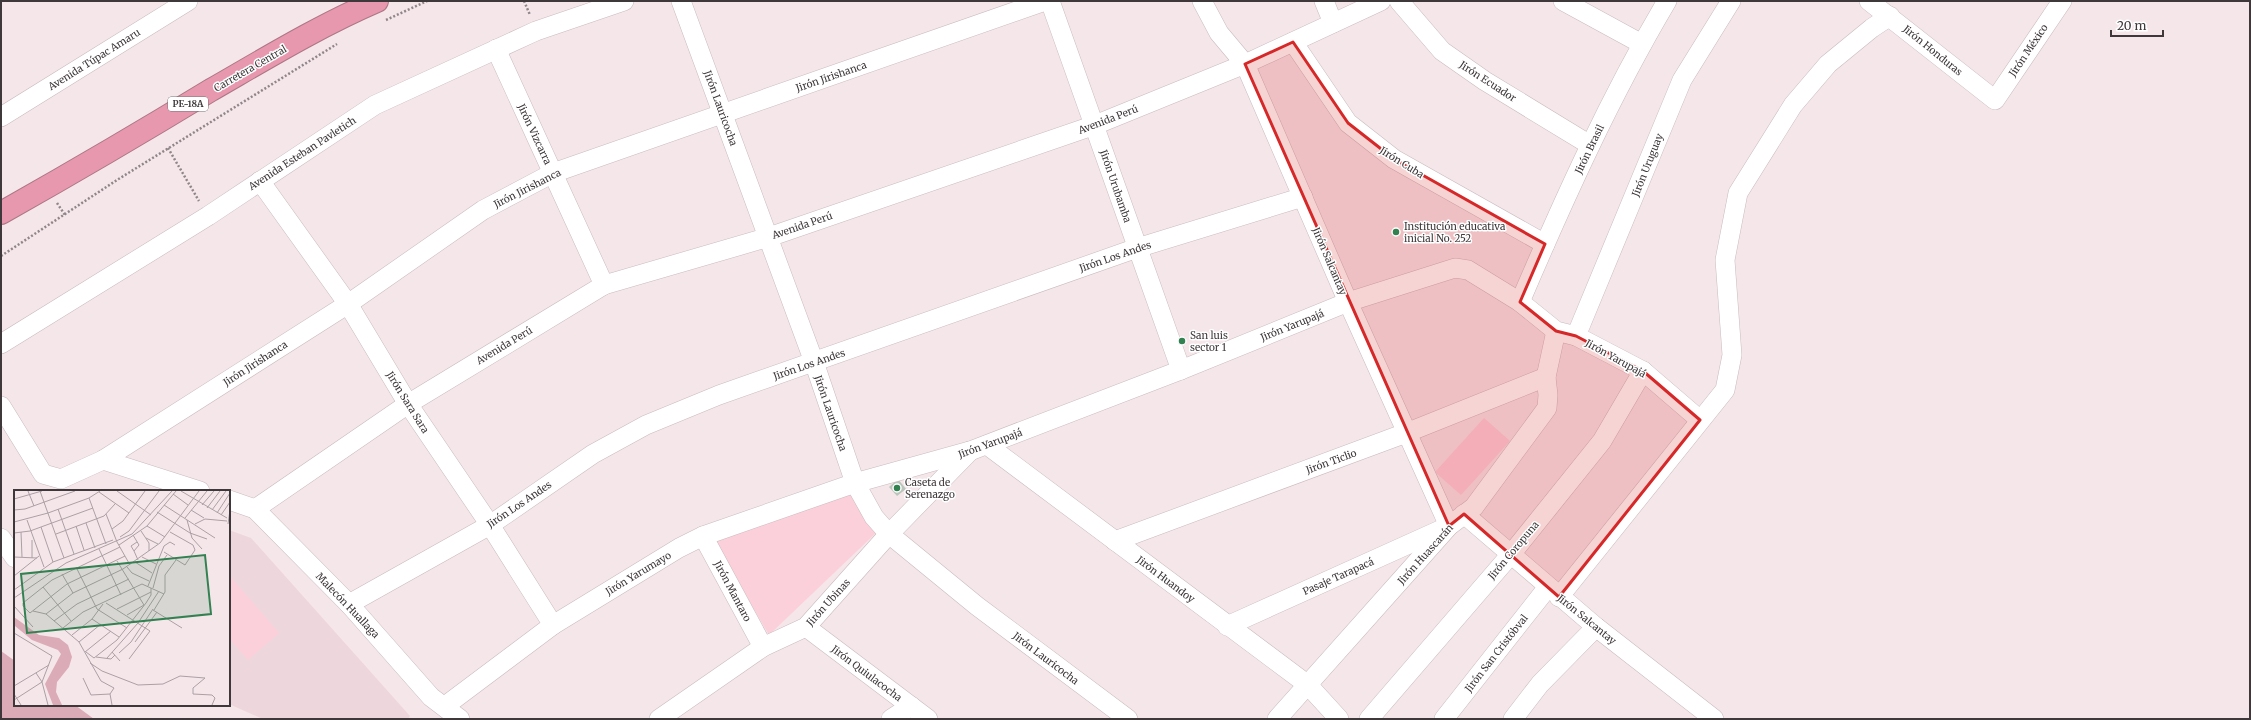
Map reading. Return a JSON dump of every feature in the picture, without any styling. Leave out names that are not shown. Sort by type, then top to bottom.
[{"type":"highway","name":"Carretera Central","points":[[1,212],[72,173],[239,73],[334,21],[380,11]]},
{"type":"street","name":"Avenida Túpac Amaru","points":[[1,117],[188,1]]},
{"type":"street","name":"Avenida Esteban Pavletich","points":[[1,344],[208,216],[375,105],[536,31],[624,1]]},
{"type":"street","name":"Jirón Lauricocha","points":[[681,1],[769,237],[814,362],[855,483],[874,517],[889,534],[977,606],[1128,719]]},
{"type":"street","name":"Jirón Jirishanca","points":[[1,406],[43,474],[61,479],[103,460],[348,304],[483,210],[552,173],[1045,1]]},
{"type":"street","name":"Jirón Urubamba","points":[[1050,1],[1181,370]]},
{"type":"street","name":"Jirón Salcantay","points":[[1202,1],[1219,33],[1245,64],[1348,302],[1449,526]]},
{"type":"street","points":[[1324,1],[1333,23]]},
{"type":"street","name":"Avenida Perú","points":[[255,509],[408,404],[604,285],[769,237],[1095,125],[1245,64],[1381,1]]},
{"type":"street","name":"Jirón Ecuador","points":[[1398,1],[1442,51],[1590,145]]},
{"type":"street","points":[[1563,1],[1642,44]]},
{"type":"street","name":"Jirón Brasil","points":[[1520,302],[1544,244],[1590,145],[1642,44],[1667,1]]},
{"type":"street","name":"Jirón Uruguay","points":[[1576,336],[1682,80],[1731,1]]},
{"type":"street","name":"Jirón Honduras","points":[[1869,1],[1995,100]]},
{"type":"street","name":"Jirón México","points":[[1995,100],[2062,1]]},
{"type":"street","name":"Jirón San Cristóbval","points":[[1444,719],[1725,390],[1732,355],[1724,260],[1738,193],[1793,105],[1828,64],[1872,28],[1890,16]]},
{"type":"street","name":"Jirón Cuba","points":[[1293,42],[1348,123],[1394,159],[1544,244]]},
{"type":"street","name":"Jirón Vizcarra","points":[[496,49],[604,285]]},
{"type":"street","name":"Jirón Sara Sara","points":[[260,181],[348,304],[408,404],[490,525],[553,625]]},
{"type":"street","name":"Jirón Los Andes","points":[[349,604],[490,525],[593,454],[646,425],[719,395],[1137,248],[1303,197]]},
{"type":"street","name":"Jirón Yarupajá","points":[[855,483],[979,448],[1181,370],[1348,302],[1454,268],[1468,270],[1520,302],[1556,331],[1576,336],[1643,371],[1700,420]]},
{"type":"street","name":"Jirón Huascarán","points":[[1277,719],[1449,526],[1474,507],[1547,408],[1548,395],[1546,377],[1556,331]]},
{"type":"street","name":"Jirón Coropuna","points":[[1369,719],[1512,553],[1602,441],[1643,371]]},
{"type":"street","name":"Jirón Ticlio","points":[[1114,541],[1406,433],[1546,377]]},
{"type":"street","name":"Jirón Ubinas","points":[[659,719],[763,647],[806,627],[889,534],[979,448]]},
{"type":"street","name":"Jirón Huandoy","points":[[979,448],[1114,541],[1308,685],[1339,719]]},
{"type":"street","points":[[103,460],[197,490]]},
{"type":"street","name":"Jirón Yarumayo","points":[[445,706],[553,625],[679,548],[703,536],[855,483]]},
{"type":"street","name":"Malecón Huallaga","points":[[230,500],[255,509],[349,604],[431,697],[445,706],[460,719]]},
{"type":"street","name":"Jirón Salcantay","points":[[1464,514],[1512,553],[1554,592],[1714,719]]},
{"type":"street","name":"Pasaje Tarapacá","points":[[1227,626],[1449,526]]},
{"type":"street","name":"Jirón Mantaro","points":[[703,536],[763,647]]},
{"type":"street","points":[[1,538],[14,557]]},
{"type":"street","points":[[1513,719],[1540,684],[1596,626]]},
{"type":"street","name":"Jirón Quiulacocha","points":[[806,627],[928,719]]},
{"type":"street","points":[[891,719],[912,706]]},
{"type":"path","points":[[380,11],[427,1]]},
{"type":"path","points":[[1,256],[168,148],[341,41]]},
{"type":"path","points":[[168,148],[208,216]]},
{"type":"highlighted area","points":[[1293,42],[1348,123],[1394,159],[1545,244],[1520,302],[1556,331],[1576,336],[1643,371],[1700,420],[1559,597],[1464,514],[1449,526],[1245,64]]},
{"type":"shaded area","points":[[1484,418],[1510,441],[1461,495],[1435,472]]},
{"type":"shaded area","points":[[849,493],[877,532],[769,635],[715,542]]},
{"type":"shaded area","points":[[230,530],[251,538],[410,716],[408,719],[263,719],[230,704]]},
{"type":"shaded area","points":[[230,576],[279,633],[248,660],[230,639]]},
{"type":"shaded area","points":[[1,651],[14,660],[14,706],[76,706],[94,719],[1,719]]},
{"type":"building","name":"Caseta de Serenazgo","points":[[898,479],[906,489],[897,496],[889,487]]},
{"type":"place","name":"Institución educativa inicial No. 252","points":[[1396,232]]},
{"type":"place","name":"San luis sector 1","points":[[1182,341]]},
{"type":"place","name":"Caseta de Serenazgo","points":[[897,488]]}]
